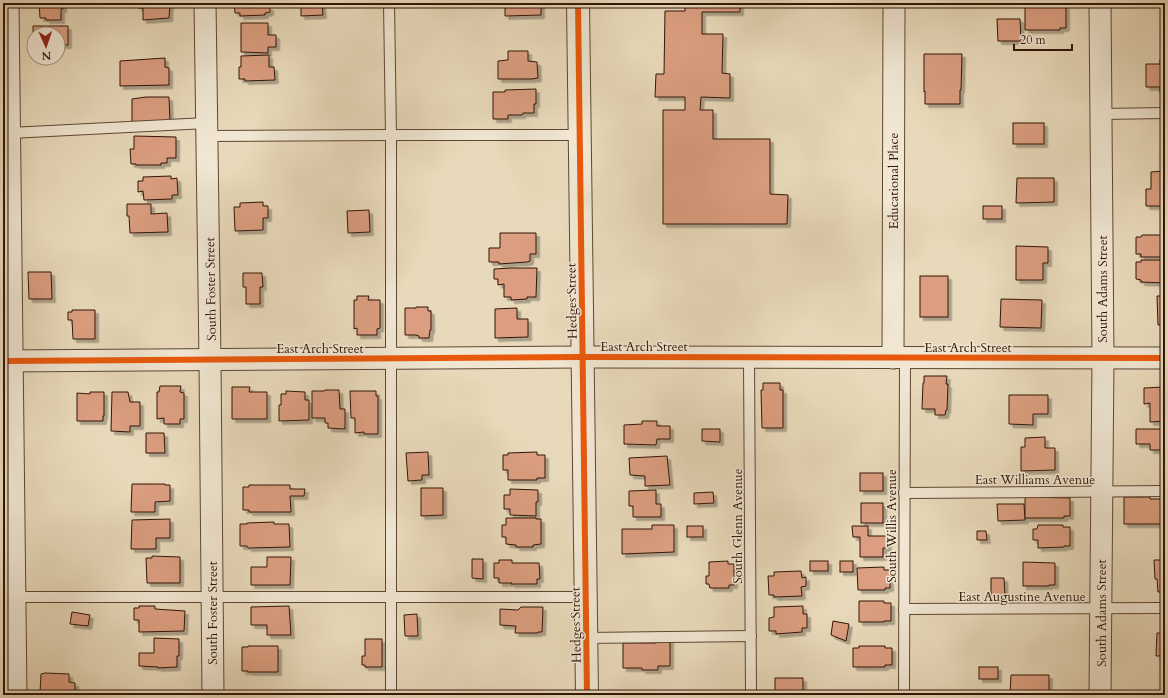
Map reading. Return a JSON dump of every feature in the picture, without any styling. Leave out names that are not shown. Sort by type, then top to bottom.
[{"type":"street","points":[[8,3],[6,110],[10,133],[8,501],[14,597],[9,640],[16,695]]},
{"type":"street","name":"South Foster Street","points":[[205,3],[213,695]]},
{"type":"street","name":"Hedges Street","points":[[578,3],[587,695]]},
{"type":"street","name":"Educational Place","points":[[894,3],[899,358]]},
{"type":"street","name":"South Adams Street","points":[[1100,3],[1103,358],[1100,695]]},
{"type":"street","name":"East Arch Street","points":[[8,361],[582,357],[1165,358]]},
{"type":"lane","points":[[389,3],[392,135],[392,597],[390,695]]},
{"type":"lane","points":[[1101,114],[1165,113]]},
{"type":"lane","points":[[10,133],[207,129],[392,135],[579,135]]},
{"type":"lane","name":"South Glenn Avenue","points":[[749,358],[751,695]]},
{"type":"lane","name":"South Willis Avenue","points":[[899,358],[904,493],[904,695]]},
{"type":"lane","name":"East Williams Avenue","points":[[904,493],[1165,492]]},
{"type":"lane","points":[[14,597],[586,597]]},
{"type":"lane","name":"East Augustine Avenue","points":[[904,609],[1165,608]]},
{"type":"lane","points":[[586,638],[751,636]]},
{"type":"building","points":[[39,3],[63,3],[63,9],[61,9],[61,20],[46,20],[46,18],[40,18]]},
{"type":"building","points":[[138,3],[170,3],[169,18],[143,20],[143,8],[138,8]]},
{"type":"building","points":[[234,3],[265,3],[265,7],[270,7],[270,12],[265,13],[265,15],[240,16],[240,13],[235,13]]},
{"type":"building","points":[[301,3],[322,3],[323,15],[301,16]]},
{"type":"building","points":[[505,3],[541,3],[541,15],[505,16]]},
{"type":"building","points":[[685,3],[740,3],[740,12],[702,12],[702,34],[723,34],[722,73],[730,74],[730,98],[701,97],[700,110],[713,110],[713,139],[770,139],[770,194],[788,195],[787,224],[663,224],[663,110],[685,110],[685,97],[655,97],[656,74],[664,74],[665,11],[685,11]]},
{"type":"building","points":[[1025,3],[1061,3],[1061,5],[1066,5],[1066,28],[1060,28],[1060,30],[1025,30]]},
{"type":"building","points":[[997,19],[1020,19],[1021,41],[998,41]]},
{"type":"building","points":[[241,23],[268,23],[268,35],[276,35],[276,47],[268,47],[268,53],[241,52]]},
{"type":"building","points":[[66,26],[68,26],[68,45],[66,45]]},
{"type":"building","points":[[508,51],[528,51],[528,61],[537,62],[538,78],[498,79],[498,61],[508,60]]},
{"type":"building","points":[[924,54],[962,54],[960,104],[925,104]]},
{"type":"building","points":[[269,55],[269,67],[274,67],[275,80],[245,81],[245,79],[239,79],[241,56]]},
{"type":"building","points":[[165,58],[165,67],[169,68],[169,85],[120,86],[120,61]]},
{"type":"building","points":[[1160,59],[1165,59],[1165,93],[1160,93],[1160,87],[1146,87],[1146,64],[1160,64]]},
{"type":"building","points":[[536,89],[536,104],[534,104],[534,113],[508,115],[508,119],[493,119],[493,92]]},
{"type":"building","points":[[146,97],[169,97],[170,122],[132,122],[132,99]]},
{"type":"building","points":[[1013,123],[1044,123],[1044,144],[1013,144]]},
{"type":"building","points":[[134,136],[176,137],[176,158],[167,158],[167,163],[161,163],[161,165],[131,164],[130,149],[134,149]]},
{"type":"building","points":[[1165,171],[1165,206],[1146,206],[1146,189],[1151,189],[1151,172]]},
{"type":"building","points":[[171,176],[171,179],[177,178],[178,195],[172,195],[172,199],[144,200],[143,191],[138,192],[138,181],[143,181],[143,177]]},
{"type":"building","points":[[1017,178],[1054,178],[1054,202],[1016,203]]},
{"type":"building","points":[[263,202],[263,206],[268,206],[268,218],[263,218],[263,230],[235,231],[234,207],[240,207],[240,203]]},
{"type":"building","points":[[127,204],[151,204],[151,214],[167,213],[168,232],[130,233],[129,216],[127,216]]},
{"type":"building","points":[[983,206],[1002,206],[1002,219],[983,219]]},
{"type":"building","points":[[369,210],[370,232],[348,233],[347,211]]},
{"type":"building","points":[[500,233],[536,233],[536,254],[530,254],[530,261],[527,262],[499,264],[499,262],[489,262],[489,248],[500,248]]},
{"type":"building","points":[[1142,235],[1165,235],[1165,257],[1141,257],[1141,254],[1136,254],[1136,237],[1141,237]]},
{"type":"building","points":[[1016,246],[1048,247],[1048,263],[1043,263],[1043,280],[1016,280]]},
{"type":"building","points":[[1141,260],[1165,260],[1165,283],[1141,282],[1141,280],[1136,279],[1136,262],[1141,262]]},
{"type":"building","points":[[537,268],[536,297],[511,300],[511,297],[504,297],[504,284],[498,285],[498,279],[494,279],[494,269]]},
{"type":"building","points":[[28,272],[51,272],[52,299],[29,299]]},
{"type":"building","points":[[243,273],[262,273],[263,287],[260,287],[260,304],[246,304],[246,287],[243,287]]},
{"type":"building","points":[[920,276],[948,276],[948,317],[920,317]]},
{"type":"building","points":[[357,296],[369,296],[368,300],[380,300],[380,328],[377,329],[377,335],[357,335],[357,328],[354,329],[354,300],[357,300]]},
{"type":"building","points":[[1157,296],[1165,296],[1165,325],[1158,325]]},
{"type":"building","points":[[1001,299],[1042,300],[1041,328],[1000,327]]},
{"type":"building","points":[[428,307],[428,311],[431,311],[431,330],[429,338],[419,338],[419,336],[416,335],[405,335],[405,308]]},
{"type":"building","points":[[517,308],[517,319],[528,319],[528,337],[495,338],[495,309]]},
{"type":"building","points":[[72,310],[95,310],[95,339],[73,339],[72,320],[68,320],[68,312],[72,312]]},
{"type":"building","points":[[924,376],[947,376],[947,410],[945,415],[935,415],[935,409],[922,409]]},
{"type":"building","points":[[763,383],[780,383],[780,390],[783,390],[783,428],[762,428],[761,390],[763,390]]},
{"type":"building","points":[[160,386],[181,386],[180,392],[184,393],[184,419],[180,419],[180,424],[164,424],[164,418],[157,419],[157,392],[159,392]]},
{"type":"building","points":[[232,387],[250,387],[249,392],[267,392],[267,419],[232,419]]},
{"type":"building","points":[[1165,387],[1165,421],[1150,422],[1150,403],[1144,404],[1144,388]]},
{"type":"building","points":[[339,390],[340,409],[345,409],[345,429],[328,428],[328,423],[325,423],[325,418],[312,418],[312,391]]},
{"type":"building","points":[[286,391],[305,392],[305,400],[309,400],[309,420],[279,421],[281,394],[286,394]]},
{"type":"building","points":[[350,391],[376,391],[376,396],[378,396],[378,434],[364,434],[364,432],[355,433],[355,418],[351,418]]},
{"type":"building","points":[[90,392],[104,392],[103,421],[77,421],[77,393],[90,394]]},
{"type":"building","points":[[112,392],[128,392],[130,402],[140,402],[140,426],[130,426],[130,432],[111,431]]},
{"type":"building","points":[[1009,395],[1048,395],[1048,414],[1033,414],[1033,425],[1009,424]]},
{"type":"building","points":[[642,421],[657,421],[657,426],[670,426],[670,439],[657,439],[656,445],[624,444],[624,425],[642,424]]},
{"type":"building","points":[[702,429],[720,429],[720,442],[702,441]]},
{"type":"building","points":[[1136,429],[1165,429],[1165,450],[1150,450],[1150,444],[1136,444]]},
{"type":"building","points":[[146,433],[164,433],[165,453],[146,453]]},
{"type":"building","points":[[1045,437],[1045,448],[1055,448],[1055,470],[1021,471],[1021,447],[1025,447],[1025,438]]},
{"type":"building","points":[[428,452],[429,475],[422,475],[422,480],[408,481],[406,453]]},
{"type":"building","points":[[537,452],[537,455],[545,455],[545,478],[537,478],[537,480],[508,480],[508,470],[503,470],[503,455],[508,455],[508,453]]},
{"type":"building","points":[[667,456],[670,485],[645,486],[645,476],[630,475],[629,458]]},
{"type":"building","points":[[860,473],[883,473],[883,491],[860,491]]},
{"type":"building","points":[[132,484],[170,485],[170,501],[155,502],[155,512],[131,512]]},
{"type":"building","points":[[249,485],[290,485],[290,489],[305,489],[304,496],[290,496],[291,512],[249,512],[249,510],[243,510],[243,487],[249,487]]},
{"type":"building","points":[[421,488],[443,488],[443,515],[421,516]]},
{"type":"building","points":[[510,489],[538,490],[536,516],[510,515],[510,509],[504,509],[504,495],[510,495]]},
{"type":"building","points":[[656,490],[656,504],[661,504],[661,517],[633,517],[633,506],[629,506],[629,491]]},
{"type":"building","points":[[713,492],[714,503],[694,504],[694,493]]},
{"type":"building","points":[[1025,497],[1070,498],[1070,516],[1064,516],[1064,518],[1025,518]]},
{"type":"building","points":[[1124,497],[1150,497],[1150,499],[1164,499],[1164,524],[1124,524]]},
{"type":"building","points":[[861,503],[883,503],[883,523],[861,523]]},
{"type":"building","points":[[997,504],[1024,504],[1025,520],[998,521]]},
{"type":"building","points":[[506,518],[541,519],[541,544],[533,545],[533,547],[516,547],[516,545],[506,544],[506,537],[502,537],[502,525],[506,525]]},
{"type":"building","points":[[170,519],[170,538],[156,538],[156,549],[131,549],[132,520]]},
{"type":"building","points":[[274,522],[274,524],[289,524],[290,547],[248,548],[247,546],[240,546],[240,524]]},
{"type":"building","points":[[652,525],[674,525],[674,552],[622,554],[622,529],[652,529]]},
{"type":"building","points":[[1038,525],[1063,525],[1063,527],[1070,527],[1070,546],[1038,548],[1038,540],[1033,540],[1033,529],[1037,529]]},
{"type":"building","points":[[687,526],[703,526],[703,537],[687,537]]},
{"type":"building","points":[[852,526],[868,526],[868,536],[887,536],[888,548],[883,548],[883,557],[860,557],[860,537],[853,537]]},
{"type":"building","points":[[977,531],[986,531],[987,540],[977,540]]},
{"type":"building","points":[[152,556],[180,557],[180,583],[147,583],[146,558],[152,558]]},
{"type":"building","points":[[267,557],[291,557],[290,585],[251,585],[251,567],[267,567]]},
{"type":"building","points":[[472,559],[483,559],[483,579],[472,578]]},
{"type":"building","points":[[499,560],[512,560],[512,563],[539,563],[540,579],[537,579],[537,584],[499,583],[499,578],[494,578],[494,563],[499,563]]},
{"type":"building","points":[[1154,560],[1165,560],[1165,592],[1158,592],[1157,579],[1155,579]]},
{"type":"building","points":[[728,561],[728,564],[734,564],[734,585],[729,585],[729,588],[710,588],[709,584],[706,584],[706,576],[709,576],[709,562]]},
{"type":"building","points":[[810,561],[828,561],[828,571],[810,571]]},
{"type":"building","points":[[840,561],[853,561],[853,572],[840,572]]},
{"type":"building","points":[[1023,562],[1055,563],[1055,585],[1023,586]]},
{"type":"building","points":[[884,567],[884,570],[890,570],[890,588],[885,588],[885,590],[858,590],[857,568]]},
{"type":"building","points":[[801,571],[802,578],[806,577],[806,586],[801,587],[802,596],[774,597],[774,595],[769,595],[768,576],[774,576],[774,572]]},
{"type":"building","points":[[991,578],[1004,578],[1005,597],[991,597]]},
{"type":"building","points":[[859,601],[884,601],[884,603],[891,603],[891,621],[859,622]]},
{"type":"building","points":[[139,606],[155,606],[155,609],[185,611],[184,631],[139,632],[139,620],[134,620],[134,608],[139,608]]},
{"type":"building","points":[[289,606],[291,635],[267,635],[267,625],[251,625],[251,607]]},
{"type":"building","points":[[803,606],[803,614],[807,614],[807,628],[802,628],[802,632],[776,634],[776,631],[769,631],[769,618],[774,617],[774,607]]},
{"type":"building","points":[[521,607],[543,607],[542,632],[515,633],[516,626],[500,625],[500,609],[518,610]]},
{"type":"building","points":[[72,612],[90,615],[88,626],[70,624]]},
{"type":"building","points":[[417,614],[418,636],[405,636],[404,615]]},
{"type":"building","points":[[833,621],[849,624],[846,641],[831,635]]},
{"type":"building","points":[[1157,633],[1165,633],[1165,656],[1156,656]]},
{"type":"building","points":[[154,638],[179,639],[179,656],[177,656],[177,667],[158,668],[139,666],[139,653],[154,653]]},
{"type":"building","points":[[365,639],[382,639],[382,667],[365,667],[365,665],[362,665],[362,656],[365,656]]},
{"type":"building","points":[[656,639],[670,639],[670,666],[658,666],[658,670],[623,668],[623,643],[656,643]]},
{"type":"building","points":[[278,646],[278,672],[242,671],[242,647]]},
{"type":"building","points":[[859,646],[885,646],[885,648],[892,648],[892,665],[885,665],[885,667],[853,667],[853,648],[859,648]]},
{"type":"building","points":[[979,667],[998,667],[998,679],[979,679]]},
{"type":"building","points":[[41,674],[69,674],[69,682],[75,683],[75,694],[40,693]]},
{"type":"building","points":[[1011,675],[1049,675],[1049,692],[1010,693]]},
{"type":"building","points":[[775,678],[803,678],[803,691],[808,691],[808,695],[775,695]]},
{"type":"cycle path","points":[[578,3],[587,695]]},
{"type":"cycle path","points":[[3,361],[582,357],[1165,358]]}]
